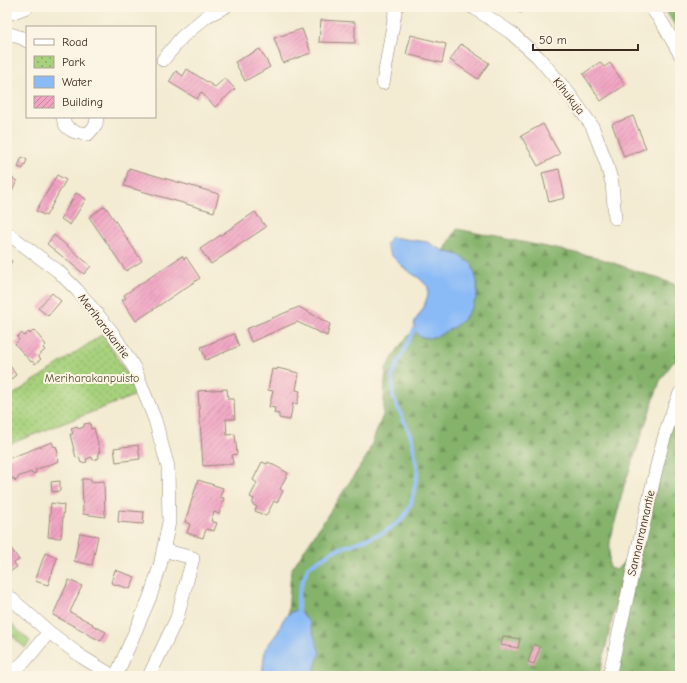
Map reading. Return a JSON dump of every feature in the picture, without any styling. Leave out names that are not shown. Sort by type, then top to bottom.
[{"type":"street","points":[[7,14],[27,7]]},
{"type":"street","points":[[162,60],[182,37],[207,16],[225,7]]},
{"type":"street","points":[[383,83],[396,7]]},
{"type":"street","name":"Kihukuja","points":[[472,7],[510,32],[538,57],[570,95],[592,126],[606,162],[612,183],[615,218]]},
{"type":"street","points":[[651,7],[663,24],[680,54]]},
{"type":"street","points":[[7,33],[26,40]]},
{"type":"street","points":[[64,118],[67,128],[77,133],[88,134],[96,125],[97,118]]},
{"type":"street","name":"Meriharakantie","points":[[7,233],[58,271],[77,290],[112,332],[135,368],[155,420],[168,467],[169,522],[160,566],[150,597],[115,676]]},
{"type":"street","name":"Sannanrannantie","points":[[608,676],[622,621],[659,455],[675,404],[680,393]]},
{"type":"street","points":[[149,676],[177,618],[194,558],[163,550]]},
{"type":"street","points":[[7,595],[49,632],[82,657],[115,676]]},
{"type":"street","points":[[9,676],[25,661],[49,632]]},
{"type":"green space","points":[[663,7],[680,7],[680,33]]},
{"type":"green space","points":[[457,229],[596,257],[680,286],[680,363],[678,361],[673,362],[660,381],[624,486],[610,542],[609,568],[616,570],[626,560],[599,676],[312,676],[315,670],[298,609],[288,614],[291,570],[367,456],[383,415],[386,368],[402,343],[414,330],[420,337],[464,319],[472,307],[477,296],[459,255],[444,251]]},
{"type":"green space","name":"Meriharakanpuisto","points":[[103,334],[128,376],[136,395],[7,445],[7,399]]},
{"type":"green space","points":[[680,393],[680,676],[609,676]]},
{"type":"green space","points":[[7,620],[30,641],[25,648],[7,631]]},
{"type":"water","points":[[391,237],[427,242],[444,251],[459,255],[472,264],[477,281],[477,296],[464,319],[454,327],[438,336],[428,338],[420,337],[414,330],[415,321],[423,309],[428,295],[428,287],[419,278],[405,269],[391,255],[386,245]]},
{"type":"water","points":[[298,609],[309,622],[320,653],[312,676],[262,676],[265,649],[278,632],[283,620],[288,614]]},
{"type":"building","points":[[511,7],[525,7],[521,13]]},
{"type":"building","points":[[321,20],[355,22],[355,43],[319,42]]},
{"type":"building","points":[[302,29],[311,53],[283,63],[274,38]]},
{"type":"building","points":[[411,35],[446,44],[442,63],[406,54]]},
{"type":"building","points":[[461,44],[489,63],[478,79],[450,60]]},
{"type":"building","points":[[260,49],[270,67],[245,81],[235,62]]},
{"type":"building","points":[[600,62],[604,67],[610,63],[625,85],[601,101],[583,74]]},
{"type":"building","points":[[187,69],[215,87],[225,78],[235,89],[215,107],[201,92],[197,99],[169,82],[176,71],[183,76]]},
{"type":"building","points":[[633,116],[646,148],[624,157],[612,124]]},
{"type":"building","points":[[543,124],[560,154],[538,166],[521,136]]},
{"type":"building","points":[[22,157],[27,160],[23,169],[18,167]]},
{"type":"building","points":[[129,168],[219,194],[214,212],[124,186]]},
{"type":"building","points":[[559,169],[565,198],[549,202],[542,173]]},
{"type":"building","points":[[57,175],[66,180],[46,216],[36,211]]},
{"type":"building","points":[[12,178],[17,181],[11,193],[7,191],[7,189]]},
{"type":"building","points":[[76,193],[86,199],[70,225],[61,219]]},
{"type":"building","points":[[105,206],[142,261],[126,271],[89,217]]},
{"type":"building","points":[[255,212],[266,227],[211,264],[200,249]]},
{"type":"building","points":[[54,235],[91,266],[84,274],[47,244]]},
{"type":"building","points":[[182,256],[184,259],[186,257],[200,278],[136,321],[122,300],[126,298],[124,295]]},
{"type":"building","points":[[7,259],[12,261],[7,270]]},
{"type":"building","points":[[52,293],[61,301],[48,316],[38,308]]},
{"type":"building","points":[[299,307],[330,324],[327,336],[297,322],[251,342],[246,329]]},
{"type":"building","points":[[34,330],[46,345],[43,348],[45,350],[38,356],[41,359],[35,364],[32,361],[31,362],[15,344],[19,340],[17,337],[22,333],[24,336],[29,332],[30,334]]},
{"type":"building","points":[[234,334],[239,346],[206,360],[201,347]]},
{"type":"building","points":[[7,361],[16,375],[7,382]]},
{"type":"building","points":[[277,368],[299,373],[296,390],[300,391],[297,404],[293,403],[290,420],[279,418],[279,414],[274,413],[275,408],[269,407],[273,391],[268,390],[272,369],[277,370]]},
{"type":"building","points":[[227,389],[228,399],[234,399],[235,419],[226,419],[227,435],[235,434],[237,454],[232,455],[233,464],[203,466],[198,391]]},
{"type":"building","points":[[90,423],[91,429],[94,428],[100,452],[98,452],[99,458],[93,460],[92,457],[86,459],[87,462],[81,463],[79,457],[76,458],[70,434],[73,434],[71,428],[77,426],[78,429],[84,427],[84,424]]},
{"type":"building","points":[[52,442],[54,447],[56,446],[58,453],[56,454],[59,461],[35,470],[36,473],[32,474],[31,472],[18,477],[15,481],[14,478],[7,481],[7,459]]},
{"type":"building","points":[[138,445],[140,459],[116,462],[114,448]]},
{"type":"building","points":[[262,462],[267,464],[268,462],[288,473],[280,489],[283,491],[277,503],[274,501],[266,516],[255,511],[257,507],[252,504],[254,499],[250,497],[257,483],[253,480]]},
{"type":"building","points":[[82,479],[91,479],[91,482],[104,481],[105,517],[83,514]]},
{"type":"building","points":[[198,480],[223,488],[220,497],[224,498],[219,514],[214,512],[211,521],[217,523],[214,531],[206,529],[203,538],[187,533],[190,524],[185,522]]},
{"type":"building","points":[[60,481],[60,491],[52,492],[51,482]]},
{"type":"building","points":[[51,503],[64,505],[61,538],[48,537]]},
{"type":"building","points":[[119,510],[144,512],[143,524],[118,522]]},
{"type":"building","points":[[80,533],[98,536],[92,565],[74,561]]},
{"type":"building","points":[[7,542],[19,560],[14,563],[17,567],[8,573],[7,571]]},
{"type":"building","points":[[45,553],[57,558],[48,585],[35,581]]},
{"type":"building","points":[[115,570],[135,577],[130,589],[111,583]]},
{"type":"building","points":[[69,580],[82,586],[70,612],[106,632],[101,641],[53,615]]},
{"type":"building","points":[[503,636],[520,639],[518,648],[501,645]]},
{"type":"building","points":[[534,644],[540,647],[534,664],[528,662]]},
{"type":"waterway","points":[[297,614],[298,597],[308,567],[333,551],[383,533],[402,520],[411,504],[418,471],[411,436],[393,397],[392,376],[414,330]]}]
